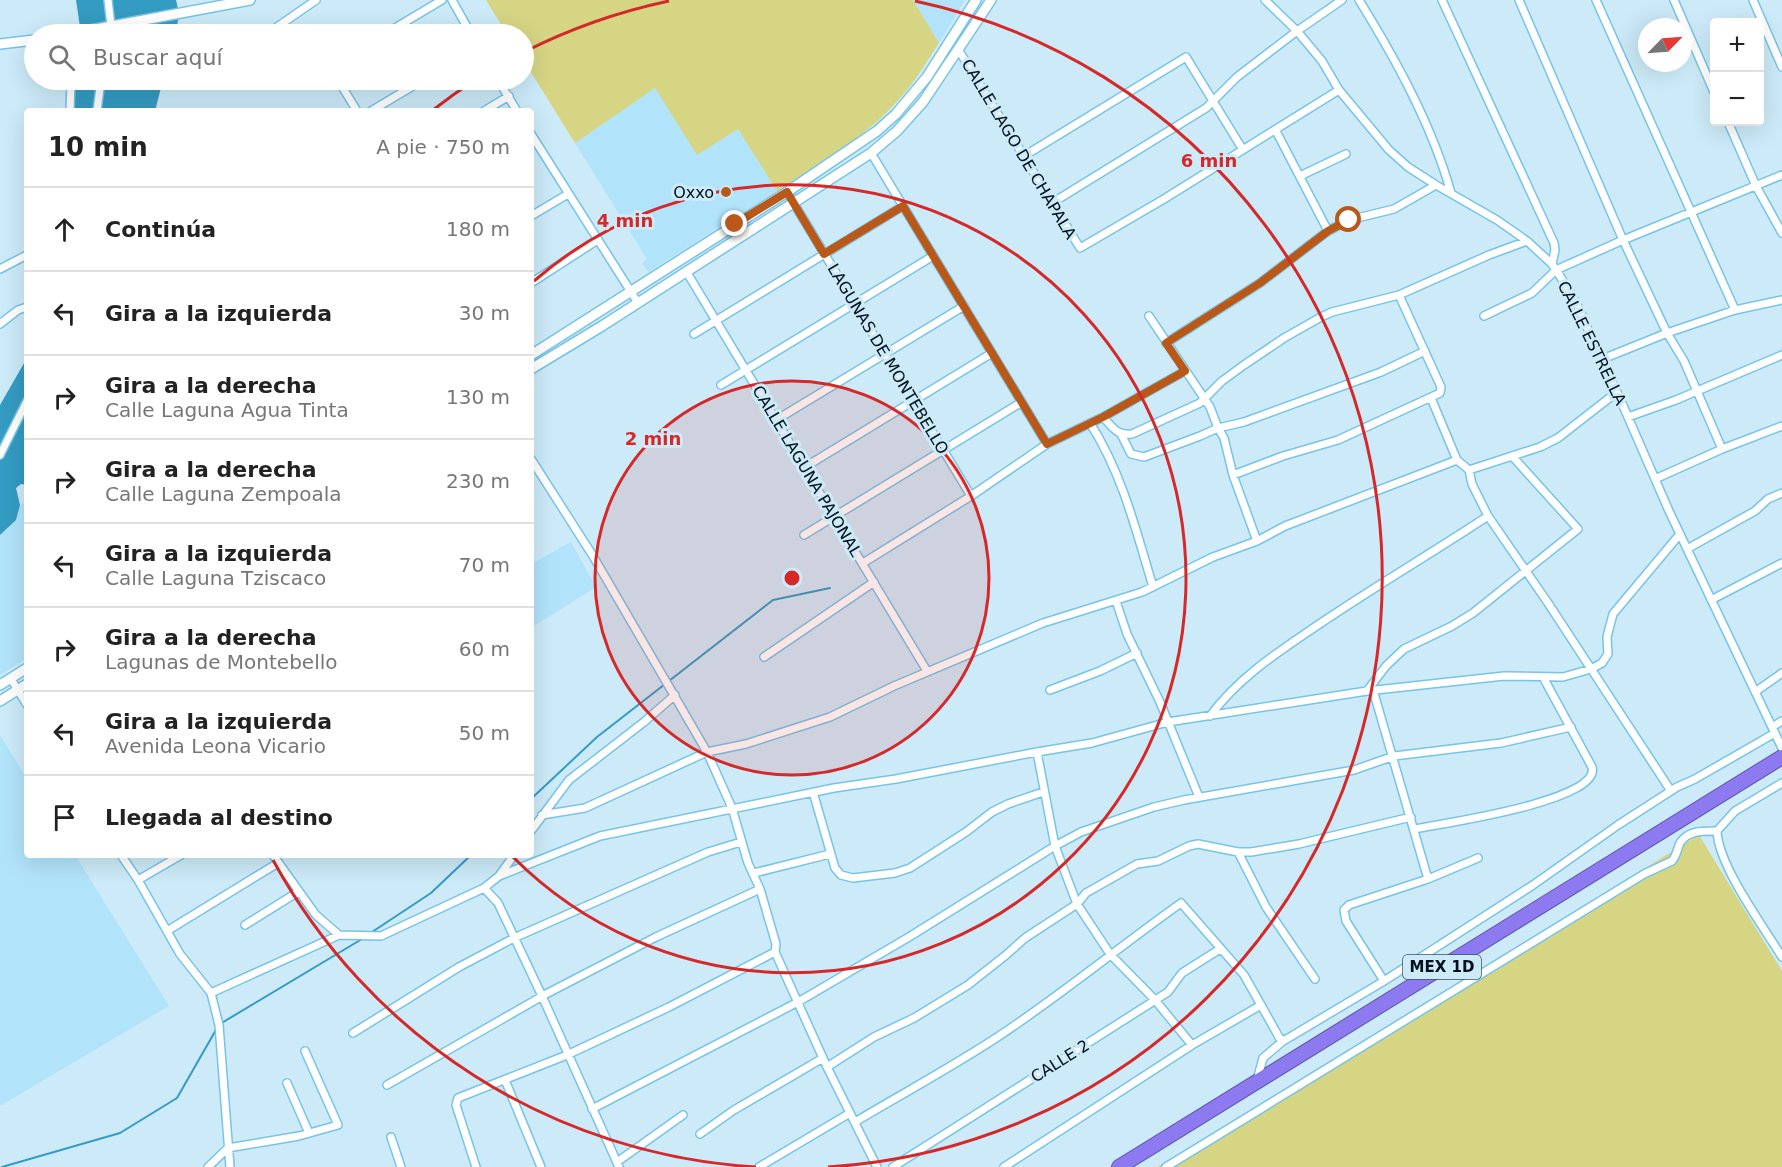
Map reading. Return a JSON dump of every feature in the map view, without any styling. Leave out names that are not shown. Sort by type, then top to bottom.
[{"type":"highway","name":"MEX 1D","points":[[1119,1167],[1782,757]]},
{"type":"street","points":[[108,0],[110,24]]},
{"type":"street","points":[[138,24],[250,0]]},
{"type":"street","points":[[281,24],[316,0]]},
{"type":"street","points":[[402,24],[442,0]]},
{"type":"street","points":[[452,0],[465,24]]},
{"type":"street","points":[[534,353],[863,142],[896,114],[927,77],[976,0]]},
{"type":"street","points":[[534,367],[871,153],[912,115],[937,82],[991,0]]},
{"type":"street","name":"CALLE ESTRELLA","points":[[1265,0],[1297,31],[1322,61],[1339,90],[1389,150],[1408,167],[1527,241],[1554,267],[1579,309],[1680,534],[1782,748]]},
{"type":"street","points":[[1052,203],[1206,108],[1238,77],[1297,31],[1342,0]]},
{"type":"street","points":[[1359,0],[1414,100],[1441,159],[1451,193]]},
{"type":"street","points":[[1442,0],[1554,243],[1554,267]]},
{"type":"street","points":[[1519,0],[1623,240],[1667,333],[1684,361],[1722,449]]},
{"type":"street","points":[[1596,0],[1735,310]]},
{"type":"street","points":[[1674,0],[1710,83]]},
{"type":"street","points":[[1753,0],[1782,67]]},
{"type":"street","points":[[0,44],[24,41]]},
{"type":"street","name":"CALLE LAGO DE CHAPALA","points":[[958,49],[1080,248],[1243,150]]},
{"type":"street","points":[[1024,156],[1186,57],[1243,150],[1339,90]]},
{"type":"street","points":[[70,108],[71,90]]},
{"type":"street","points":[[97,108],[100,90]]},
{"type":"street","points":[[344,90],[355,108]]},
{"type":"street","points":[[376,108],[406,90]]},
{"type":"street","points":[[505,90],[515,108]]},
{"type":"street","points":[[489,108],[509,96]]},
{"type":"street","points":[[1730,126],[1756,186],[1782,233]]},
{"type":"street","points":[[1276,131],[1328,231]]},
{"type":"street","points":[[534,147],[568,194],[596,241],[638,303]]},
{"type":"street","points":[[871,153],[1047,444]]},
{"type":"street","points":[[1300,176],[1346,154]]},
{"type":"street","points":[[1484,316],[1532,293],[1554,267],[1782,175]]},
{"type":"street","points":[[1166,343],[1260,283],[1328,231],[1349,220],[1394,209],[1436,185]]},
{"type":"street","name":"LAGUNAS DE MONTEBELLO","points":[[787,192],[971,496]]},
{"type":"street","points":[[534,214],[568,194]]},
{"type":"street","points":[[694,334],[903,206]]},
{"type":"street","points":[[534,281],[596,241]]},
{"type":"street","points":[[1121,434],[1132,434],[1193,406],[1244,365],[1321,317],[1332,312],[1400,295],[1527,241]]},
{"type":"street","points":[[721,385],[933,256]]},
{"type":"street","points":[[0,269],[24,257]]},
{"type":"street","name":"CALLE LAGUNA PAJONAL","points":[[686,271],[927,671]]},
{"type":"street","points":[[1233,475],[1283,456],[1338,440],[1442,391],[1400,295]]},
{"type":"street","points":[[1600,360],[1667,333],[1735,310],[1782,300]]},
{"type":"street","points":[[776,420],[963,306]]},
{"type":"street","points":[[0,324],[24,308]]},
{"type":"street","points":[[1149,316],[1205,398],[1224,438],[1233,475],[1257,541]]},
{"type":"street","points":[[1103,417],[1121,434],[1131,454],[1144,457],[1218,428],[1254,419],[1380,372],[1425,351]]},
{"type":"street","points":[[805,467],[992,353]]},
{"type":"street","points":[[1628,417],[1696,392],[1782,355]]},
{"type":"street","points":[[863,562],[971,496],[1047,444],[1103,417],[1185,371]]},
{"type":"street","points":[[1469,470],[1558,438],[1617,392]]},
{"type":"street","points":[[1431,398],[1457,460],[1469,470],[1472,484],[1488,516],[1671,791]]},
{"type":"street","points":[[804,535],[1022,402]]},
{"type":"street","points":[[0,455],[24,407]]},
{"type":"street","points":[[1090,423],[1106,448],[1120,479],[1153,587]]},
{"type":"street","points":[[1655,479],[1722,449],[1782,426]]},
{"type":"street","points":[[1370,691],[1386,666],[1404,649],[1452,626],[1527,572],[1578,529],[1512,456]]},
{"type":"street","points":[[542,815],[585,808],[707,753],[746,744],[830,717],[927,671],[1043,623],[1153,587],[1213,557],[1257,541],[1286,526],[1457,460]]},
{"type":"street","points":[[534,464],[593,556],[707,753],[732,808],[741,842],[760,888],[776,944],[775,952],[827,1067],[877,1167]]},
{"type":"street","points":[[1687,549],[1755,511],[1768,499],[1782,493]]},
{"type":"street","points":[[1210,716],[1238,683],[1257,666],[1488,516]]},
{"type":"street","points":[[211,993],[339,935],[381,936],[484,888],[500,876],[600,836],[813,792],[1092,743],[1168,722],[1370,691],[1504,676],[1563,677],[1591,669],[1602,663],[1608,654],[1610,622],[1617,608],[1680,534]]},
{"type":"street","points":[[1711,600],[1782,563]]},
{"type":"street","points":[[764,657],[874,582]]},
{"type":"street","points":[[1116,601],[1127,634],[1168,722],[1199,797]]},
{"type":"street","points":[[1050,690],[1076,682],[1137,653]]},
{"type":"street","points":[[0,685],[24,670]]},
{"type":"street","points":[[1755,692],[1782,673]]},
{"type":"street","points":[[1414,829],[1542,803],[1570,792],[1591,778],[1592,767],[1543,677]]},
{"type":"street","points":[[10,679],[24,700]]},
{"type":"street","points":[[0,701],[24,686]]},
{"type":"street","points":[[1370,691],[1394,756],[1428,879]]},
{"type":"street","points":[[534,827],[569,780],[636,729],[675,695]]},
{"type":"street","points":[[1257,1081],[1263,1058],[1283,1041],[1384,981],[1533,885],[1618,825],[1773,730],[1782,722]]},
{"type":"street","points":[[592,1109],[798,1002],[1081,832],[1154,807],[1199,797],[1354,770],[1394,756],[1501,743],[1571,727]]},
{"type":"street","points":[[1036,752],[1055,846],[1077,904],[1110,954],[1155,1000],[1192,1045]]},
{"type":"street","points":[[1782,783],[1735,811],[1717,831],[1718,845],[1735,879],[1782,957]]},
{"type":"street","points":[[813,792],[835,868],[841,875],[853,878],[895,873],[910,868],[966,832],[992,812],[1043,792]]},
{"type":"street","points":[[827,1067],[874,1037],[914,1018],[968,985],[1025,938],[1077,904],[1086,892],[1137,864],[1158,861],[1198,844],[1238,852],[1251,852],[1299,844],[1411,818]]},
{"type":"street","points":[[1166,1167],[1644,874],[1672,861],[1679,844],[1686,837],[1698,831],[1717,831]]},
{"type":"street","points":[[353,1033],[459,967],[514,938],[708,852],[741,842]]},
{"type":"street","points":[[1238,852],[1266,907],[1316,979]]},
{"type":"street","points":[[754,873],[830,854]]},
{"type":"street","points":[[123,858],[180,954],[211,993],[219,1025],[230,1167]]},
{"type":"street","points":[[138,880],[176,858]]},
{"type":"street","points":[[275,858],[316,915],[339,935]]},
{"type":"street","points":[[500,876],[512,858]]},
{"type":"street","points":[[1384,981],[1346,921],[1344,910],[1349,905],[1428,879],[1478,858]]},
{"type":"street","points":[[167,931],[278,863]]},
{"type":"street","points":[[484,888],[498,903],[618,1165],[683,1115]]},
{"type":"street","points":[[387,1084],[542,996],[656,937],[760,888]]},
{"type":"street","points":[[245,925],[298,892]]},
{"type":"street","points":[[855,1122],[995,1039],[1067,989],[1110,954],[1181,903],[1244,975],[1283,1041]]},
{"type":"street","name":"CALLE 2","points":[[893,1167],[1155,1000],[1173,987],[1182,973],[1220,949]]},
{"type":"street","points":[[476,1167],[456,1102],[459,1098],[567,1055],[669,1007],[775,952]]},
{"type":"street","points":[[1004,1167],[1192,1045],[1262,1005]]},
{"type":"street","points":[[208,1167],[228,1148],[309,1133],[338,1125],[305,1051]]},
{"type":"street","points":[[700,1134],[734,1110],[823,1058]]},
{"type":"street","points":[[505,1080],[541,1167]]},
{"type":"street","points":[[287,1083],[309,1133]]},
{"type":"street","points":[[759,1167],[850,1113]]},
{"type":"street","points":[[391,1137],[401,1167]]},
{"type":"shaded area","points":[[486,0],[913,0],[939,43],[907,90],[874,124],[843,148],[777,191],[738,129],[697,155],[655,88],[575,143],[534,77],[534,24],[501,24]]},
{"type":"shaded area","points":[[913,0],[965,0],[939,43]]},
{"type":"shaded area","points":[[655,87],[697,154],[738,128],[777,191],[648,272],[642,263],[647,259],[575,143]]},
{"type":"shaded area","points":[[24,503],[24,660],[0,675],[0,535],[16,520],[20,505]]},
{"type":"shaded area","points":[[571,542],[596,587],[534,626],[534,562]]},
{"type":"shaded area","points":[[0,735],[24,774],[24,858],[77,858],[169,1006],[0,1106]]},
{"type":"shaded area","points":[[1699,835],[1782,971],[1782,1167],[1157,1167]]},
{"type":"water","points":[[76,0],[176,0],[179,13],[177,24],[80,24]]},
{"type":"water","points":[[74,90],[160,90],[156,108],[73,108]]},
{"type":"water","points":[[24,363],[24,484],[16,488],[20,505],[16,520],[0,535],[0,405]]},
{"type":"waterway","points":[[534,796],[597,737],[773,600],[830,588]]},
{"type":"waterway","points":[[369,934],[431,893],[468,858]]},
{"type":"waterway","points":[[220,1024],[362,939]]},
{"type":"waterway","points":[[2,1167],[120,1133],[177,1098],[217,1028]]},
{"type":"place","name":"Oxxo","points":[[726,192]]},
{"type":"route","points":[[735,224],[787,192],[824,254],[903,206],[1047,444],[1103,417],[1185,371],[1166,343],[1260,283],[1328,231],[1349,220]]}]
